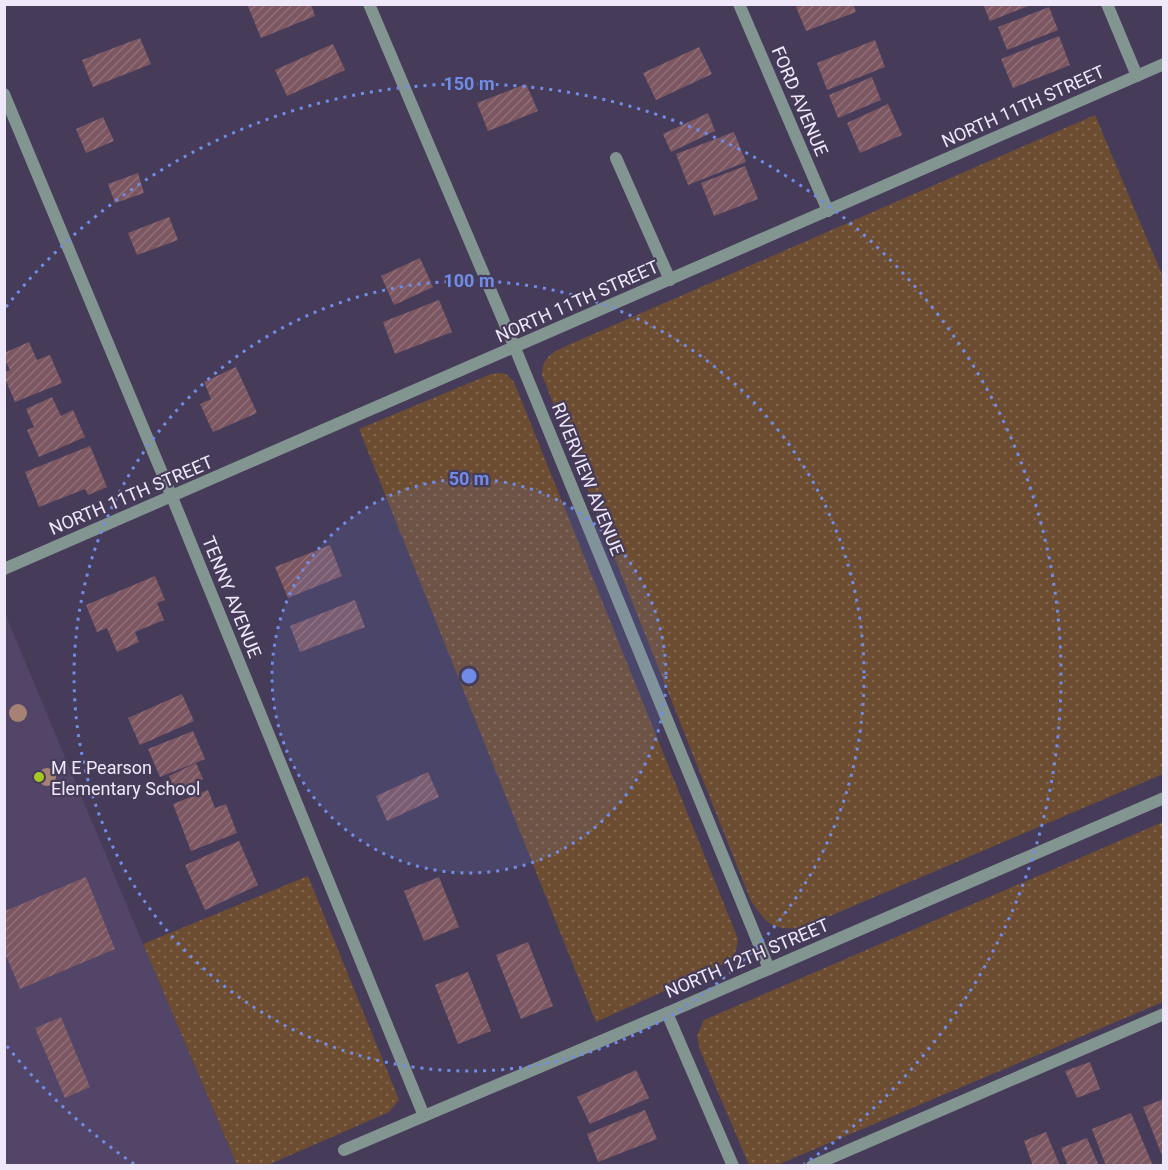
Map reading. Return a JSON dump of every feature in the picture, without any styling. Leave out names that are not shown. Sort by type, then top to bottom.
[{"type":"street","name":"RIVERVIEW AVENUE","points":[[369,4],[515,348],[769,969]]},
{"type":"street","name":"FORD AVENUE","points":[[739,4],[828,211]]},
{"type":"street","points":[[1107,4],[1137,76]]},
{"type":"street","name":"NORTH 11TH STREET","points":[[4,569],[1164,64]]},
{"type":"street","name":"TENNY AVENUE","points":[[4,94],[172,497],[424,1116]]},
{"type":"street","points":[[616,158],[670,280]]},
{"type":"street","name":"NORTH 12TH STREET","points":[[344,1150],[1164,798]]},
{"type":"street","points":[[667,1013],[733,1166]]},
{"type":"street","points":[[812,1166],[1164,1014]]},
{"type":"shaded area","points":[[1095,115],[1163,277],[1163,774],[802,928],[777,927],[766,921],[751,901],[542,375],[544,364],[552,354],[566,346]]},
{"type":"shaded area","points":[[491,374],[506,374],[514,382],[738,939],[735,953],[726,963],[596,1022],[359,429]]},
{"type":"shaded area","name":"M E Pearson Elementary School","points":[[4,611],[143,944],[237,1165],[5,1165]]},
{"type":"shaded area","points":[[1163,822],[1163,1002],[777,1165],[749,1165],[700,1050],[697,1036],[704,1020]]},
{"type":"shaded area","points":[[308,876],[399,1100],[389,1112],[268,1165],[237,1165],[143,944]]},
{"type":"building","points":[[247,4],[311,4],[315,16],[261,38]]},
{"type":"building","points":[[803,4],[853,4],[856,12],[806,31],[796,7]]},
{"type":"building","points":[[983,4],[1031,4],[1031,5],[990,21]]},
{"type":"building","points":[[1049,7],[1058,30],[1007,50],[998,27]]},
{"type":"building","points":[[1059,36],[1070,65],[1013,88],[1001,59]]},
{"type":"building","points":[[140,38],[151,64],[93,87],[82,60]]},
{"type":"building","points":[[875,40],[885,67],[827,90],[817,63]]},
{"type":"building","points":[[333,44],[345,70],[287,96],[275,70]]},
{"type":"building","points":[[699,47],[712,74],[656,100],[643,73]]},
{"type":"building","points":[[872,77],[881,100],[838,118],[829,95]]},
{"type":"building","points":[[526,84],[538,111],[488,131],[477,103]]},
{"type":"building","points":[[888,104],[902,135],[860,153],[847,123]]},
{"type":"building","points":[[708,113],[715,131],[671,152],[663,134]]},
{"type":"building","points":[[103,117],[114,141],[86,153],[76,129]]},
{"type":"building","points":[[734,132],[746,162],[688,185],[676,154]]},
{"type":"building","points":[[745,166],[758,199],[714,216],[701,183]]},
{"type":"building","points":[[138,173],[144,193],[115,203],[108,184]]},
{"type":"building","points":[[169,217],[178,240],[137,255],[128,233]]},
{"type":"building","points":[[420,258],[433,287],[394,305],[381,276]]},
{"type":"building","points":[[439,300],[452,332],[395,354],[383,322]]},
{"type":"building","points":[[29,342],[37,360],[50,355],[62,383],[15,402],[4,376],[4,373],[10,370],[4,353]]},
{"type":"building","points":[[236,367],[257,413],[213,432],[200,404],[211,399],[204,382]]},
{"type":"building","points":[[52,397],[61,416],[73,410],[85,437],[39,457],[27,430],[34,427],[26,409]]},
{"type":"building","points":[[90,446],[107,487],[88,495],[85,489],[39,507],[25,472]]},
{"type":"building","points":[[330,545],[342,576],[288,598],[275,567]]},
{"type":"building","points":[[155,576],[165,600],[157,603],[164,620],[135,632],[139,642],[117,652],[107,628],[97,632],[86,605]]},
{"type":"building","points":[[355,600],[365,627],[300,652],[290,626]]},
{"type":"building","points":[[182,694],[194,721],[140,745],[128,718]]},
{"type":"building","points":[[193,731],[205,759],[160,777],[148,749]]},
{"type":"building","points":[[196,763],[203,779],[176,791],[169,776]]},
{"type":"building","points":[[428,772],[439,797],[387,821],[376,796]]},
{"type":"building","points":[[208,790],[215,808],[226,804],[237,833],[191,851],[173,804]]},
{"type":"building","points":[[239,841],[258,885],[205,910],[185,865]]},
{"type":"building","points":[[86,877],[115,949],[20,989],[5,953],[5,911]]},
{"type":"building","points":[[439,877],[459,927],[424,941],[404,891]]},
{"type":"building","points":[[528,942],[553,1006],[521,1019],[496,955]]},
{"type":"building","points":[[468,972],[491,1031],[458,1044],[435,985]]},
{"type":"building","points":[[61,1017],[90,1087],[65,1098],[35,1028]]},
{"type":"building","points":[[1090,1062],[1100,1089],[1077,1098],[1065,1071]]},
{"type":"building","points":[[636,1070],[649,1098],[590,1124],[577,1097]]},
{"type":"building","points":[[1164,1099],[1164,1158],[1163,1158],[1143,1107]]},
{"type":"building","points":[[645,1110],[657,1139],[598,1162],[587,1134]]},
{"type":"building","points":[[1131,1113],[1153,1166],[1106,1166],[1092,1129]]},
{"type":"building","points":[[1046,1132],[1060,1166],[1033,1166],[1024,1141]]},
{"type":"building","points":[[1087,1138],[1099,1166],[1068,1166],[1061,1148]]},
{"type":"place","name":"M E Pearson Elementary School","points":[[39,777]]}]
